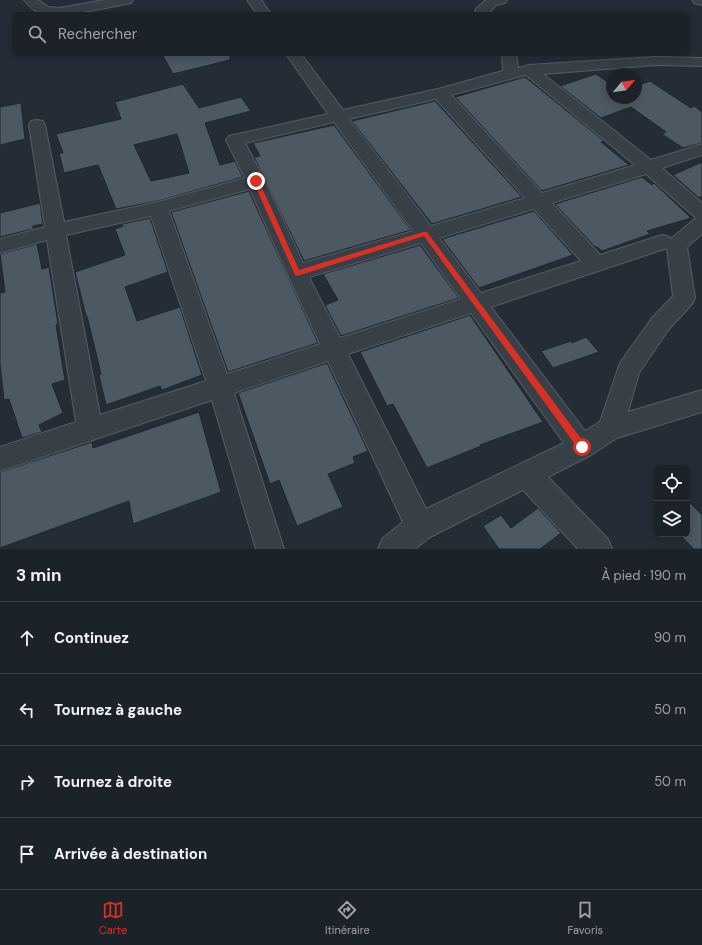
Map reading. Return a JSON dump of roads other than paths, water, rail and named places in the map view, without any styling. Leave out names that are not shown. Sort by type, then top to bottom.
[{"type":"street","points":[[31,0],[39,9],[50,12],[60,12],[126,0]]},
{"type":"street","points":[[254,0],[263,12]]},
{"type":"street","points":[[481,12],[491,2],[500,0]]},
{"type":"street","points":[[294,56],[582,447]]},
{"type":"street","points":[[509,56],[511,74]]},
{"type":"street","points":[[420,528],[297,273],[256,181],[235,140],[440,93],[529,70],[654,62],[702,62]]},
{"type":"street","points":[[529,70],[649,167],[702,213]]},
{"type":"street","points":[[440,93],[596,264]]},
{"type":"street","points":[[37,126],[90,429]]},
{"type":"street","points":[[297,273],[425,234],[539,202],[702,149]]},
{"type":"street","points":[[0,246],[55,231],[158,208],[256,181]]},
{"type":"street","points":[[158,208],[220,387],[270,549]]},
{"type":"street","points":[[610,429],[628,370],[660,324],[684,298],[677,246],[702,223]]},
{"type":"street","points":[[0,459],[662,242]]},
{"type":"street","points":[[392,549],[420,528],[582,447],[610,429],[697,408]]},
{"type":"street","points":[[526,474],[598,549]]}]
